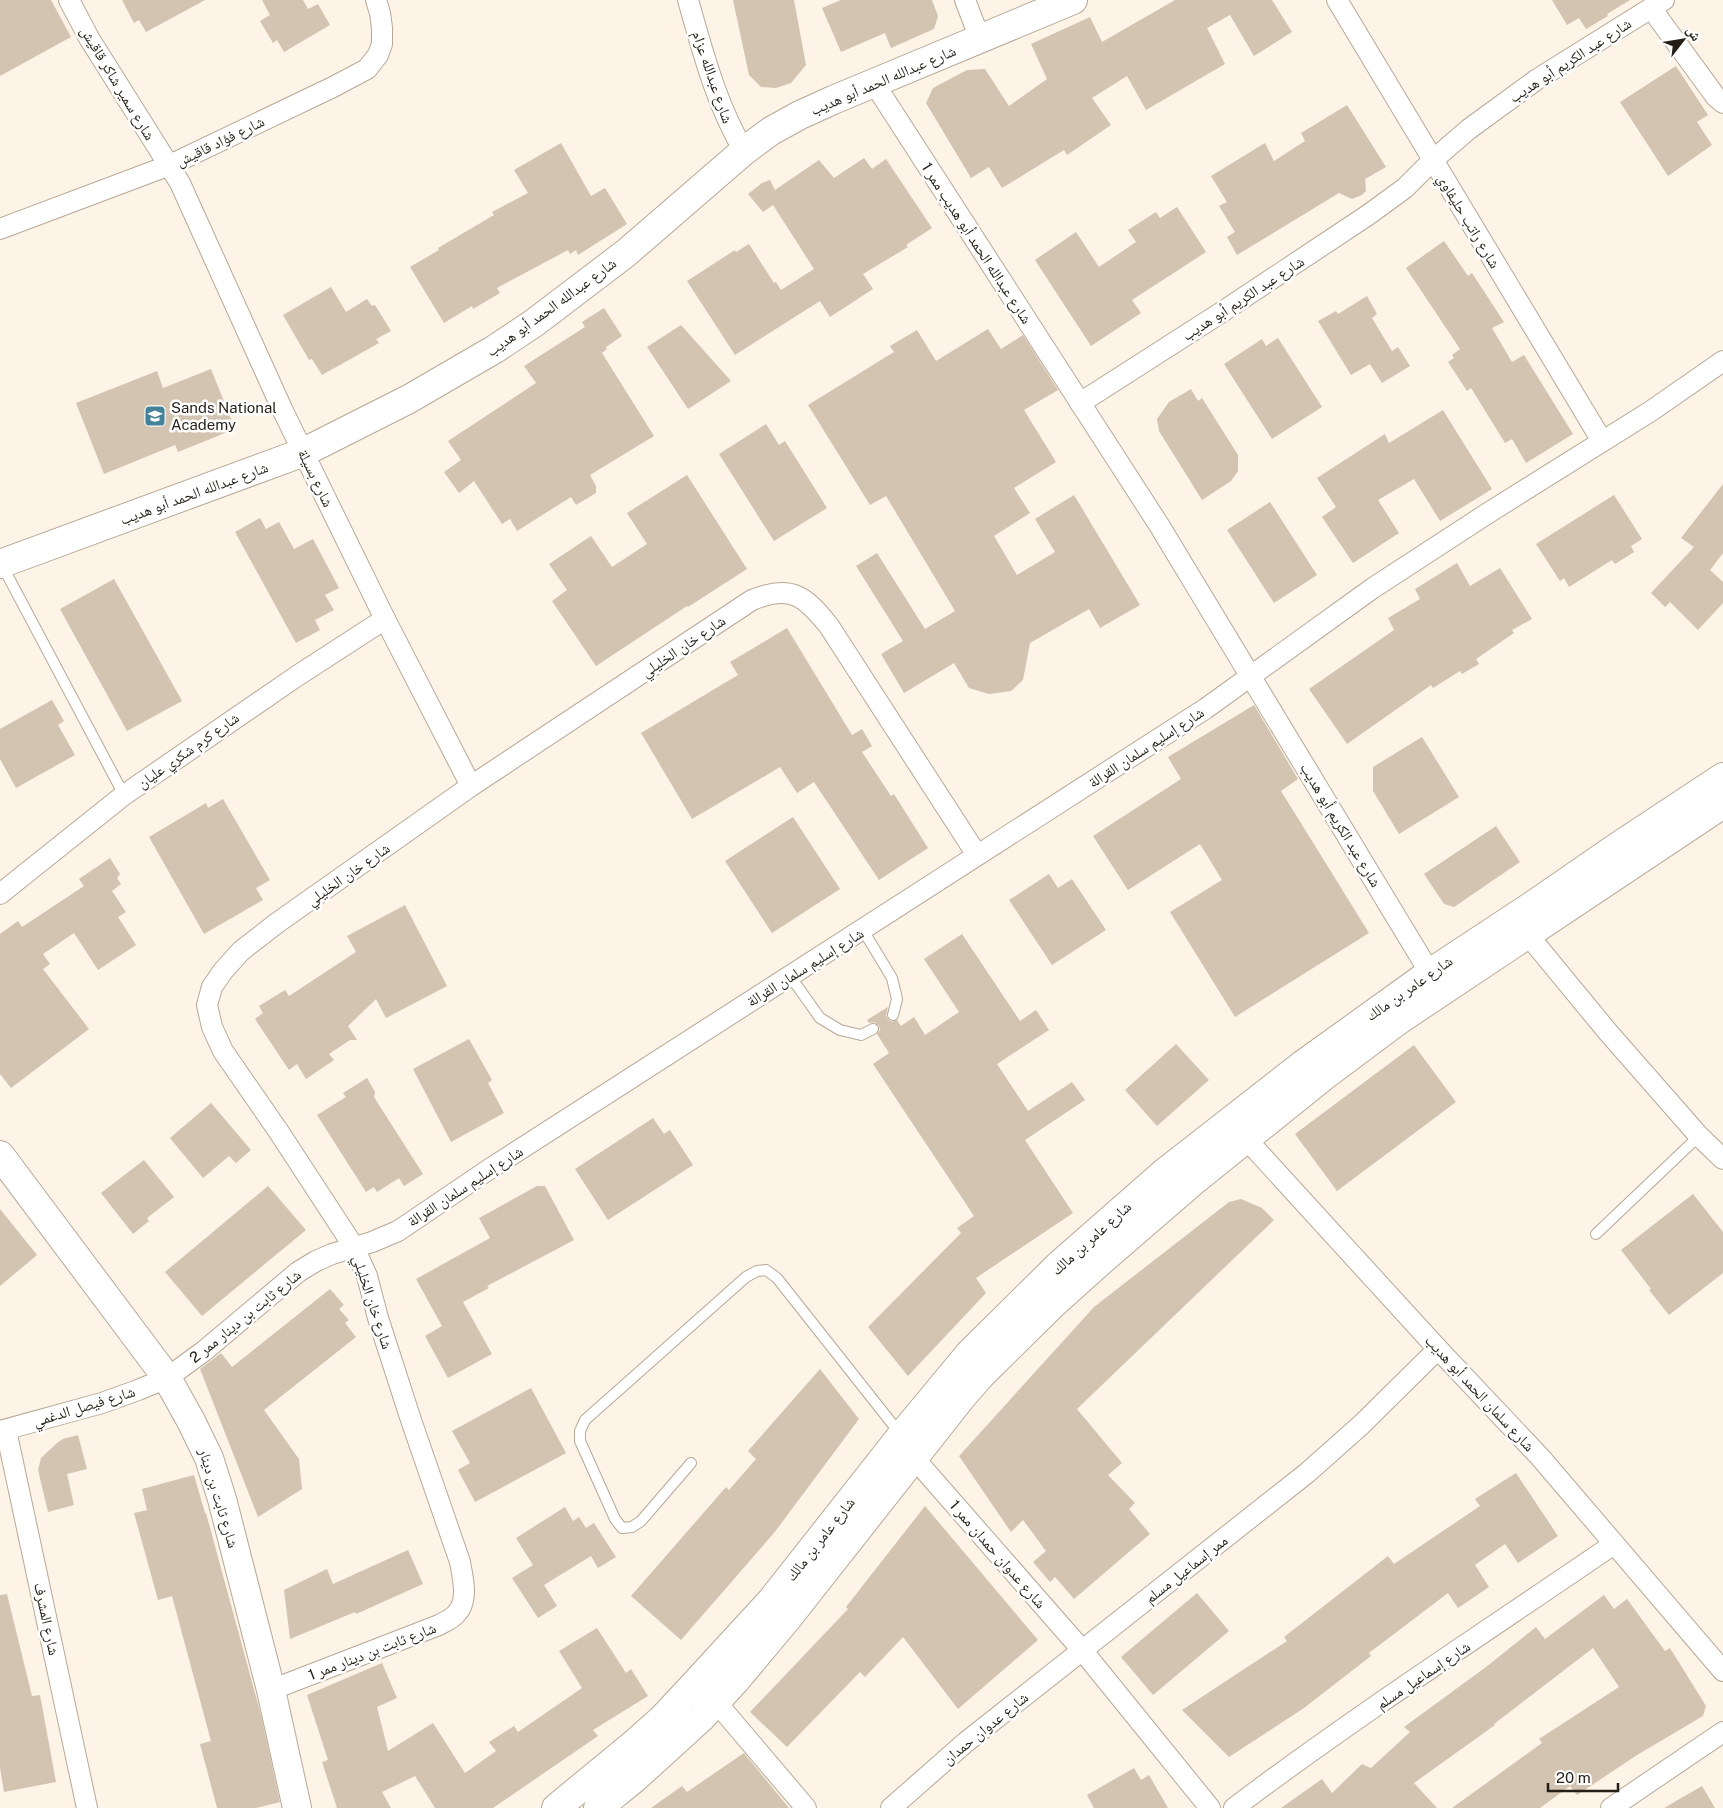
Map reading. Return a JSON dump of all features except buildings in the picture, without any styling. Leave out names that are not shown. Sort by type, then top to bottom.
[{"type":"street","name":"شارع سمير شاكر قاقيش","points":[[69,0],[89,38],[170,165]]},
{"type":"street","name":"شارع فؤاد قاقيش","points":[[0,229],[170,165],[367,69],[378,55],[382,44],[382,28],[376,0]]},
{"type":"street","name":"شارع عبدالله عزام","points":[[688,0],[721,107],[744,151]]},
{"type":"street","points":[[965,0],[980,39]]},
{"type":"street","name":"شارع عبدالله الحمد أبو هديب","points":[[1,564],[304,452],[409,399],[495,349],[534,322],[626,253],[744,151],[771,131],[800,115],[1073,0]]},
{"type":"street","name":"شارع راتب حليفاوي","points":[[1337,0],[1602,441]]},
{"type":"street","points":[[1658,4],[1716,97],[1723,103]]},
{"type":"street","name":"شارع عبد الكريم أبو هديب","points":[[1430,973],[1252,676],[1159,525],[1080,403],[1368,215],[1405,188],[1432,160],[1469,129],[1536,80],[1658,4]]},
{"type":"street","name":"شارع عبدالله الحمد أبو هديب ممر 1","points":[[874,83],[1080,403]]},
{"type":"street","name":"شارع بسيلة","points":[[170,165],[190,204],[242,322],[304,452],[385,619],[471,786]]},
{"type":"street","points":[[1252,676],[1373,588],[1651,411],[1723,361]]},
{"type":"street","name":"شارع خان الخليلي","points":[[464,1600],[464,1584],[460,1562],[410,1420],[367,1276],[354,1247],[279,1132],[223,1051],[212,1027],[207,1004],[212,987],[223,971],[241,950],[277,923],[471,786],[752,600],[764,595],[782,592],[798,596],[815,608],[829,626],[977,855]]},
{"type":"street","name":"شارع كرم شكري عليان","points":[[0,894],[124,795],[297,676],[385,619]]},
{"type":"street","name":"شارع إسليم سلمان القرالة","points":[[354,1247],[384,1237],[405,1226],[488,1170],[1205,709],[1252,676]]},
{"type":"street","name":"شارع عامر بن مالك","points":[[1238,1129],[1302,1065],[1430,973],[1723,777]]},
{"type":"street","name":"شارع عامر بن مالك","points":[[598,1808],[642,1772],[701,1718],[787,1619],[908,1447],[969,1354],[1060,1264],[1151,1185],[1324,1076],[1399,1020],[1723,804]]},
{"type":"street","points":[[1528,934],[1607,1030],[1699,1136],[1723,1159]]},
{"type":"street","name":"شارع سلمان الحمد أبو هديب","points":[[1238,1129],[1438,1349],[1540,1457],[1723,1671]]},
{"type":"street","name":"شارع ثابت بن دينار","points":[[0,1155],[167,1378],[209,1458],[222,1499],[271,1690],[298,1808]]},
{"type":"street","name":"شارع ثابت بن دينار ممر 2","points":[[167,1378],[204,1351],[298,1272],[316,1261],[354,1247]]},
{"type":"street","name":"ممر إسماعيل مسلم","points":[[1082,1650],[1307,1473],[1361,1425],[1438,1349]]},
{"type":"street","name":"شارع فيصل الدغمي","points":[[3,1430],[102,1403],[167,1378]]},
{"type":"street","name":"شارع المشرف","points":[[3,1430],[87,1808]]},
{"type":"street","name":"شارع عامر بن مالك","points":[[556,1808],[662,1719],[771,1601],[908,1447]]},
{"type":"street","name":"شارع عدوان حمدان ممر 1","points":[[908,1447],[1082,1650]]},
{"type":"street","name":"شارع إسماعيل مسلم","points":[[1234,1808],[1317,1748],[1614,1544]]},
{"type":"street","name":"شارع ثابت بن دينار ممر 1","points":[[271,1690],[439,1626],[456,1614],[464,1600]]},
{"type":"street","points":[[1082,1650],[1210,1808]]},
{"type":"street","name":"شارع عدوان حمدان","points":[[891,1808],[966,1742],[1082,1650]]},
{"type":"street","points":[[716,1702],[806,1808]]},
{"type":"street","points":[[1611,1808],[1723,1732]]},
{"type":"lane","points":[[1,564],[124,795]]},
{"type":"lane","points":[[864,930],[892,978],[897,999],[893,1014]]},
{"type":"lane","points":[[790,976],[820,1018],[840,1030],[861,1035],[873,1029]]},
{"type":"lane","points":[[1596,1234],[1699,1136]]},
{"type":"lane","points":[[690,1463],[641,1521],[632,1527],[622,1528],[614,1519],[597,1480],[580,1440],[580,1430],[585,1420],[746,1277],[757,1271],[766,1270],[777,1278],[908,1447]]},
{"type":"place","name":"Sands National Academy","points":[[155,416]]}]
